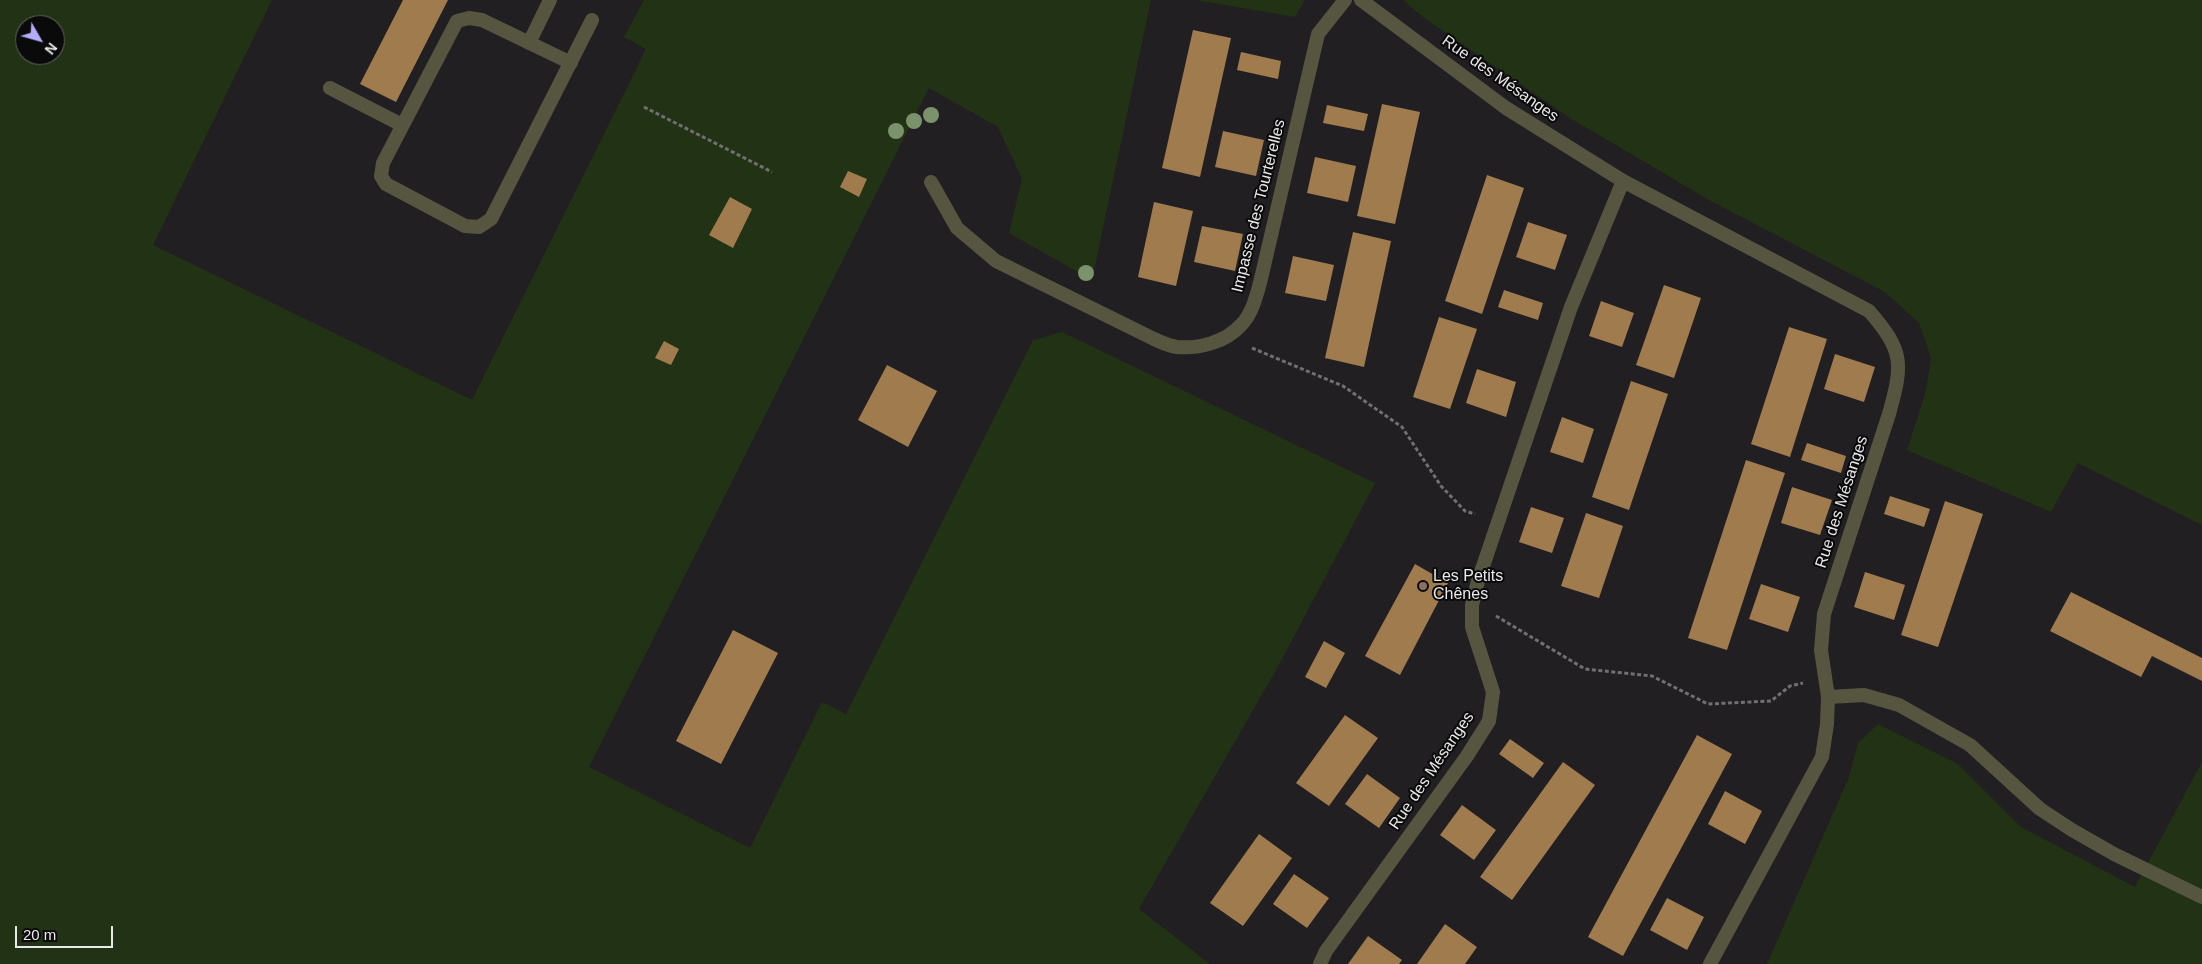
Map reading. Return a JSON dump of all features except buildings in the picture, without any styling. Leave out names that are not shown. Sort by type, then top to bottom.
[{"type":"street","points":[[529,43],[550,0]]},
{"type":"street","name":"Impasse des Tourterelles","points":[[930,182],[957,228],[996,261],[1154,339],[1175,347],[1211,344],[1231,334],[1242,325],[1252,309],[1260,283],[1318,34],[1345,0]]},
{"type":"street","name":"Rue des Mésanges","points":[[1361,0],[1506,108],[1623,181],[1869,311],[1888,332],[1898,356],[1898,382],[1889,414],[1824,614],[1821,650],[1828,697],[1827,724],[1822,757],[1710,964]]},
{"type":"street","points":[[570,63],[482,20],[469,18],[457,20],[383,163],[381,176],[386,184],[464,226],[479,227],[491,219],[592,20]]},
{"type":"street","points":[[330,88],[402,125]]},
{"type":"street","name":"Rue des Mésanges","points":[[1320,964],[1326,951],[1467,756],[1489,722],[1493,692],[1472,627],[1472,605],[1498,520],[1571,307],[1623,181]]},
{"type":"street","points":[[1828,697],[1864,695],[1899,705],[1970,745],[2040,809],[2072,830],[2114,854],[2202,897]]},
{"type":"path","points":[[644,107],[772,172]]},
{"type":"path","points":[[1231,334],[1254,350],[1343,386],[1402,427],[1441,486],[1465,511],[1498,520]]},
{"type":"path","points":[[1472,605],[1501,618],[1585,669],[1652,676],[1708,704],[1771,701],[1790,686],[1825,677]]},
{"type":"green space","points":[[0,0],[272,0],[153,245],[472,400],[646,49],[624,37],[644,0],[1151,0],[1092,280],[1009,233],[1022,179],[998,127],[929,88],[589,767],[750,848],[822,702],[846,714],[1033,340],[1062,332],[1375,483],[1280,663],[1139,909],[1210,964],[0,964]]},
{"type":"green space","points":[[1196,0],[1305,0],[1295,17]]},
{"type":"green space","points":[[1403,0],[2202,0],[2202,525],[2078,463],[2051,512],[1907,450],[1926,391],[1931,358],[1919,323],[1885,292],[1709,200],[1570,118],[1423,17]]},
{"type":"green space","points":[[1878,724],[1958,764],[2021,827],[2135,887],[2202,762],[2202,964],[1767,964],[1849,777],[1858,743]]},
{"type":"place","name":"Les Petits Chênes","points":[[1423,586]]}]
